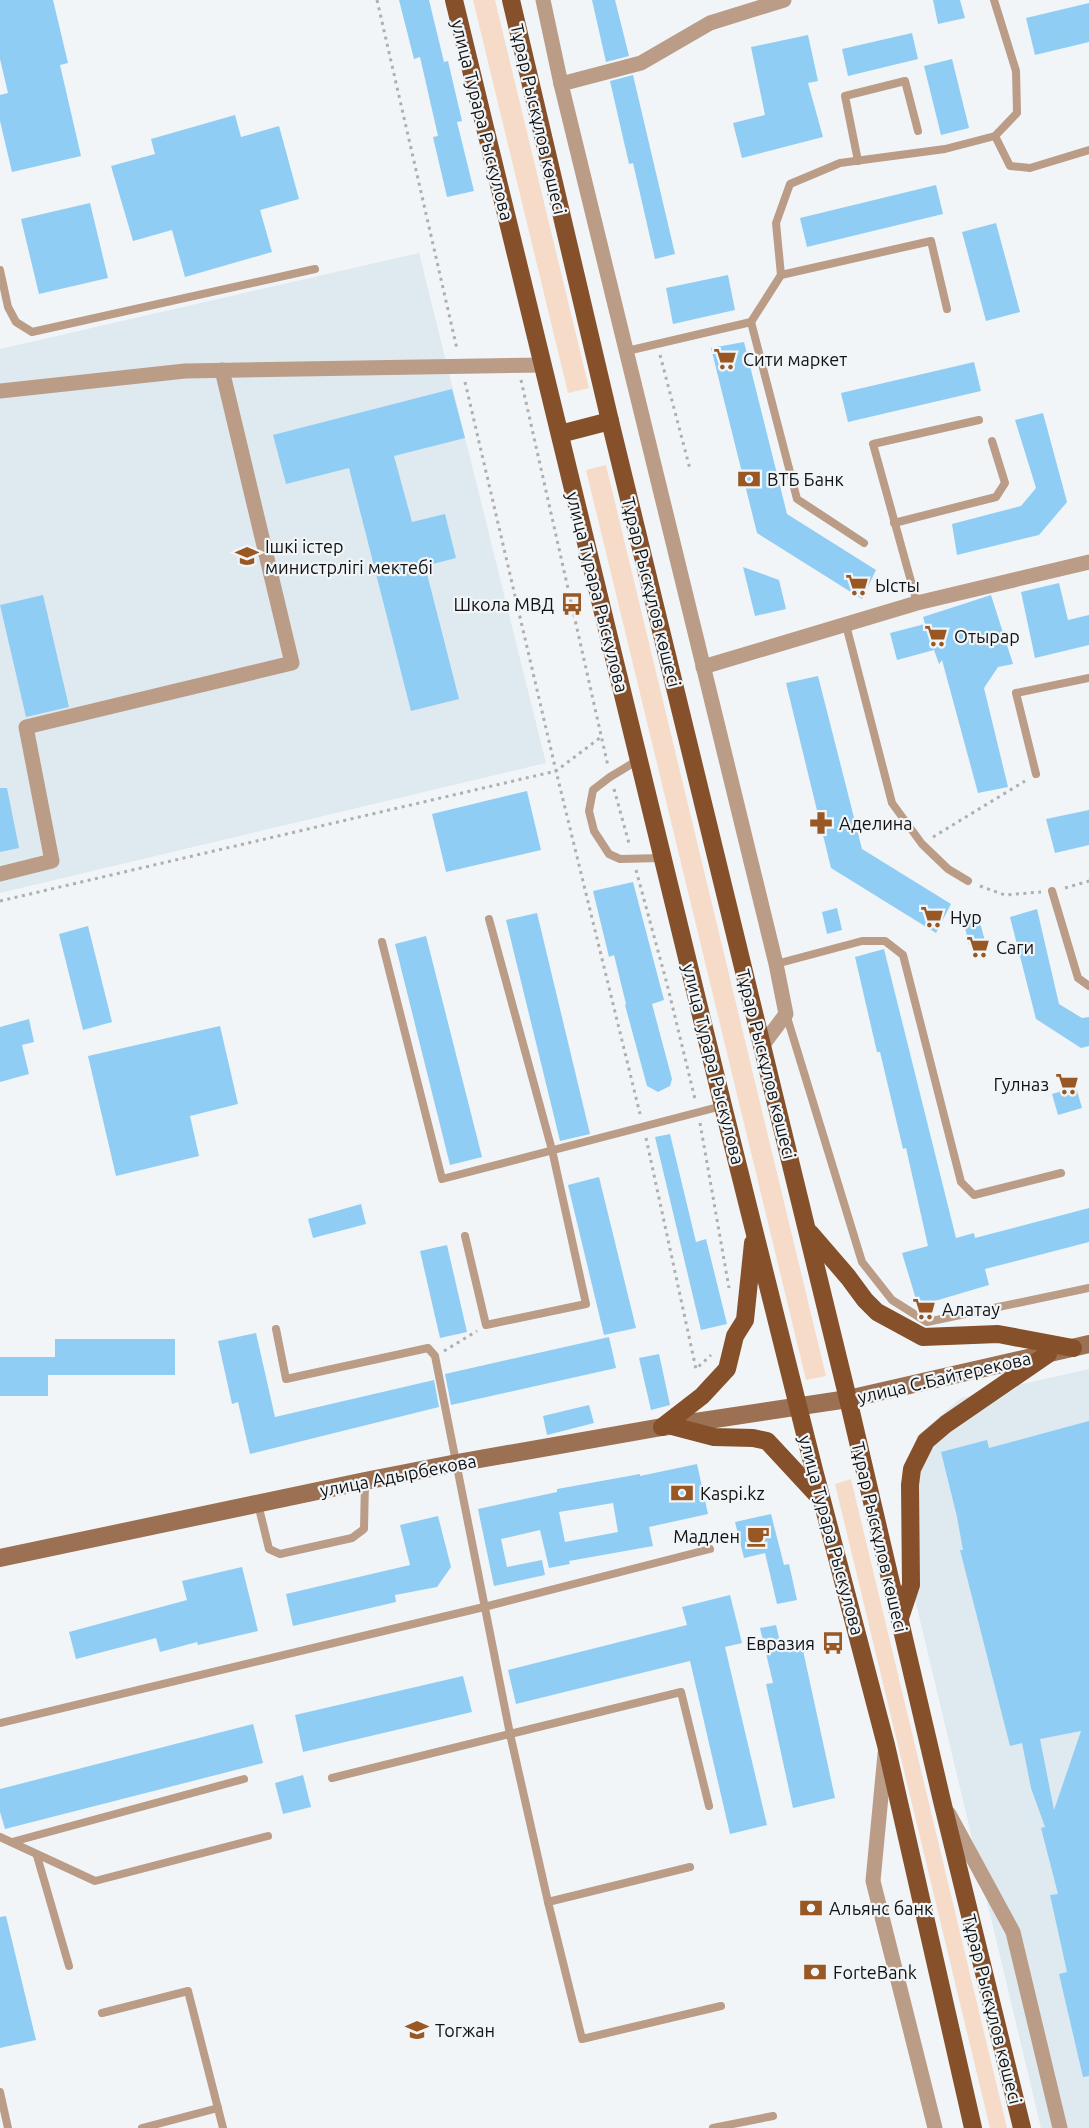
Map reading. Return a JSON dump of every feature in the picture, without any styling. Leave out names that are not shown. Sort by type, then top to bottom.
[{"type":"main road","name":"улица Турара Рыскулова","points":[[454,0],[723,1106],[886,1745],[973,2128]]},
{"type":"main road","name":"Тұрар Рыскұлов көшесі","points":[[512,0],[610,421],[848,1399],[942,1801],[1022,2128]]},
{"type":"main road","points":[[560,434],[610,421]]},
{"type":"main road","points":[[667,1426],[702,1396],[727,1369],[735,1336],[745,1320],[754,1229]]},
{"type":"main road","points":[[807,1230],[877,1312],[923,1337],[998,1334],[1081,1346]]},
{"type":"main road","name":"улица С.Байтерекова","points":[[799,1408],[1081,1346]]},
{"type":"main road","points":[[900,1618],[911,1585],[910,1485],[912,1469],[918,1453],[926,1441],[946,1424],[1048,1354]]},
{"type":"main road","name":"улица Адырбекова","points":[[0,1558],[457,1463],[667,1426],[799,1408]]},
{"type":"main road","points":[[667,1426],[714,1437],[753,1438],[767,1441],[823,1502]]},
{"type":"street","points":[[543,0],[561,84],[776,964],[786,1014],[762,1046]]},
{"type":"street","points":[[561,84],[641,63],[710,23],[784,0]]},
{"type":"street","points":[[0,391],[184,371],[543,365]]},
{"type":"street","points":[[0,874],[52,861],[26,727],[292,663],[222,370]]},
{"type":"street","points":[[703,667],[917,603],[1089,562]]},
{"type":"street","points":[[886,1745],[873,1881],[935,2128]]},
{"type":"street","points":[[942,1801],[1013,1932],[1060,2128]]},
{"type":"lane","points":[[627,351],[751,322],[781,275],[776,223],[790,184],[840,163],[945,149],[995,136],[1017,113],[1016,71],[994,0]]},
{"type":"lane","points":[[858,161],[845,96],[905,81],[918,131]]},
{"type":"lane","points":[[995,136],[1010,166],[1030,168],[1089,150]]},
{"type":"lane","points":[[781,275],[931,241],[947,309]]},
{"type":"lane","points":[[0,270],[8,306],[16,322],[32,332],[315,269]]},
{"type":"lane","points":[[751,322],[797,499],[864,543]]},
{"type":"lane","points":[[917,603],[873,444],[979,420]]},
{"type":"lane","points":[[894,523],[996,497],[1005,483],[992,441]]},
{"type":"lane","points":[[846,625],[892,803],[922,844],[948,868],[968,881]]},
{"type":"lane","points":[[1036,774],[1016,693],[1089,678]]},
{"type":"lane","points":[[639,759],[593,790],[589,811],[594,831],[609,854],[620,859],[663,858]]},
{"type":"lane","points":[[1052,891],[1078,978],[1089,986]]},
{"type":"lane","points":[[465,1236],[486,1325],[586,1304],[552,1150],[489,919]]},
{"type":"lane","points":[[776,964],[862,941],[885,941],[903,955],[961,1182],[974,1195],[1061,1173]]},
{"type":"lane","points":[[382,942],[442,1179],[723,1106]]},
{"type":"lane","points":[[786,1014],[862,1262],[892,1300],[927,1322],[1089,1288]]},
{"type":"lane","points":[[276,1329],[286,1379],[428,1348],[435,1356],[510,1734],[582,2039],[721,2006]]},
{"type":"lane","points":[[258,1504],[269,1549],[280,1554],[290,1552],[352,1538],[364,1529],[365,1481]]},
{"type":"lane","points":[[0,1723],[484,1607],[710,1549]]},
{"type":"lane","points":[[332,1778],[681,1692],[709,1806]]},
{"type":"lane","points":[[12,1842],[244,1779]]},
{"type":"lane","points":[[0,1837],[36,1856],[95,1881],[268,1836]]},
{"type":"lane","points":[[36,1856],[69,1966]]},
{"type":"lane","points":[[548,1902],[690,1868]]},
{"type":"lane","points":[[102,2013],[188,1991],[223,2128]]},
{"type":"lane","points":[[0,2092],[8,2128]]},
{"type":"lane","points":[[142,2128],[218,2108]]},
{"type":"lane","points":[[712,2128],[773,2116]]},
{"type":"path","points":[[377,0],[556,771],[643,1126],[696,1369],[735,1336]]},
{"type":"path","points":[[657,344],[690,469]]},
{"type":"path","points":[[0,901],[556,771],[601,738]]},
{"type":"path","points":[[922,844],[1036,774]]},
{"type":"path","points":[[968,881],[1005,895],[1052,891],[1089,881]]},
{"type":"path","points":[[435,1356],[486,1325]]},
{"type":"shaded area","points":[[473,0],[495,0],[589,388],[568,393]]},
{"type":"shaded area","name":"Ішкі істер министрлігі мектебі","points":[[419,253],[546,763],[0,893],[0,349]]},
{"type":"shaded area","points":[[606,465],[826,1376],[806,1380],[586,470]]},
{"type":"shaded area","points":[[1089,1369],[1089,2128],[1041,2128],[915,1599],[907,1475],[917,1436],[961,1398]]},
{"type":"shaded area","points":[[851,1479],[1007,2128],[990,2128],[835,1484]]},
{"type":"building","points":[[0,0],[53,0],[68,63],[60,65],[81,156],[12,172],[0,121],[0,95],[8,93],[0,59]]},
{"type":"building","points":[[399,0],[429,0],[444,62],[448,61],[462,121],[457,122],[474,191],[447,197],[433,137],[438,136],[420,57],[414,59]]},
{"type":"building","points":[[592,0],[615,0],[629,56],[606,62]]},
{"type":"building","points":[[933,0],[960,0],[965,18],[938,24]]},
{"type":"building","points":[[1089,3],[1089,42],[1035,55],[1026,18]]},
{"type":"building","points":[[912,33],[918,59],[848,76],[842,49]]},
{"type":"building","points":[[808,35],[818,81],[808,83],[823,137],[742,158],[733,123],[765,115],[751,47]]},
{"type":"building","points":[[952,59],[969,128],[941,135],[924,66]]},
{"type":"building","points":[[633,75],[675,254],[655,259],[633,163],[629,164],[610,81]]},
{"type":"building","points":[[235,115],[241,137],[279,126],[299,199],[260,210],[272,252],[185,277],[172,230],[133,241],[111,166],[155,154],[151,139]]},
{"type":"building","points":[[936,185],[943,214],[807,247],[800,218]]},
{"type":"building","points":[[90,203],[108,278],[39,294],[21,219]]},
{"type":"building","points":[[996,223],[1020,312],[986,321],[962,232]]},
{"type":"building","points":[[728,275],[735,310],[673,324],[666,288]]},
{"type":"building","points":[[744,342],[787,514],[876,570],[862,599],[757,533],[711,348]]},
{"type":"building","points":[[974,362],[981,391],[848,422],[841,393]]},
{"type":"building","points":[[452,389],[465,438],[394,456],[412,522],[445,514],[456,558],[425,566],[459,699],[411,711],[349,468],[286,484],[273,435]]},
{"type":"building","points":[[1043,413],[1067,502],[1039,535],[957,555],[952,524],[1021,506],[1036,488],[1015,420]]},
{"type":"building","points":[[743,567],[779,580],[786,609],[755,616]]},
{"type":"building","points":[[1059,583],[1068,620],[1089,615],[1089,645],[1035,658],[1021,592]]},
{"type":"building","points":[[43,595],[69,707],[26,717],[0,605]]},
{"type":"building","points":[[991,595],[1013,664],[998,667],[984,688],[1008,787],[978,793],[942,660],[939,664],[934,650],[897,660],[890,633],[925,624],[923,617]]},
{"type":"building","points":[[818,676],[862,849],[951,904],[936,933],[831,868],[786,683]]},
{"type":"building","points":[[0,788],[7,788],[19,848],[0,852]]},
{"type":"building","points":[[527,791],[541,850],[446,872],[432,814]]},
{"type":"building","points":[[1089,810],[1089,845],[1055,853],[1046,819]]},
{"type":"building","points":[[633,882],[664,1000],[652,1004],[672,1079],[670,1086],[658,1092],[647,1086],[614,955],[609,957],[593,891]]},
{"type":"building","points":[[837,908],[842,930],[827,934],[822,912]]},
{"type":"building","points":[[1037,909],[1059,1004],[1082,1018],[1089,1017],[1089,1046],[1081,1048],[1036,1019],[1010,917]]},
{"type":"building","points":[[537,913],[590,1134],[560,1141],[506,920]]},
{"type":"building","points":[[979,919],[985,941],[969,945],[964,923]]},
{"type":"building","points":[[88,926],[112,1022],[83,1030],[59,934]]},
{"type":"building","points":[[426,936],[482,1157],[450,1165],[395,944]]},
{"type":"building","points":[[884,949],[956,1238],[974,1233],[975,1238],[1089,1208],[1089,1242],[985,1269],[989,1285],[918,1306],[902,1253],[928,1246],[906,1148],[903,1149],[880,1052],[877,1052],[855,957]]},
{"type":"building","points":[[29,1019],[34,1042],[22,1045],[29,1074],[0,1082],[0,1027]]},
{"type":"building","points":[[220,1026],[238,1104],[190,1116],[199,1156],[116,1176],[88,1056]]},
{"type":"building","points":[[1076,1087],[1082,1108],[1058,1115],[1052,1094]]},
{"type":"building","points":[[670,1134],[696,1242],[706,1239],[727,1324],[701,1330],[655,1137]]},
{"type":"building","points":[[599,1177],[636,1328],[604,1335],[568,1185]]},
{"type":"building","points":[[361,1204],[366,1224],[313,1238],[308,1219]]},
{"type":"building","points":[[447,1245],[467,1332],[440,1338],[420,1251]]},
{"type":"building","points":[[256,1333],[275,1417],[434,1380],[439,1407],[250,1454],[238,1402],[232,1404],[218,1341]]},
{"type":"building","points":[[609,1337],[616,1368],[451,1405],[445,1374]]},
{"type":"building","points":[[55,1339],[175,1339],[175,1375],[48,1375],[48,1396],[0,1396],[0,1357],[55,1357]]},
{"type":"building","points":[[659,1354],[670,1405],[651,1410],[639,1358]]},
{"type":"building","points":[[589,1405],[594,1423],[547,1435],[543,1416]]},
{"type":"building","points":[[1089,1421],[1089,2076],[1083,2077],[1059,1974],[1067,1972],[1050,1895],[1058,1894],[1041,1828],[1045,1827],[1031,1788],[1022,1743],[1010,1746],[960,1550],[963,1550],[957,1517],[941,1452],[987,1440],[989,1448]],"holes":[[[1081,1731],[1054,1810],[1040,1739]]]},
{"type":"building","points":[[697,1464],[708,1514],[649,1527],[653,1546],[569,1561],[570,1564],[549,1568],[540,1530],[501,1539],[507,1567],[542,1560],[545,1575],[494,1586],[478,1509],[557,1492],[557,1489],[640,1474],[640,1476]],"holes":[[[613,1503],[618,1532],[565,1542],[559,1512]]]},
{"type":"building","points":[[771,1514],[784,1565],[789,1564],[797,1600],[777,1604],[765,1553],[744,1558],[735,1522]]},
{"type":"building","points":[[438,1516],[451,1567],[437,1587],[395,1595],[396,1602],[293,1626],[286,1594],[410,1565],[400,1525]]},
{"type":"building","points":[[242,1567],[258,1631],[198,1645],[197,1642],[160,1652],[156,1638],[76,1659],[69,1632],[187,1600],[182,1581]]},
{"type":"building","points":[[730,1595],[742,1643],[725,1647],[767,1825],[730,1834],[690,1661],[516,1704],[508,1670],[687,1625],[682,1607]]},
{"type":"building","points":[[776,1625],[781,1646],[801,1641],[835,1798],[793,1808],[766,1684],[773,1683],[760,1628]]},
{"type":"building","points":[[463,1676],[472,1712],[303,1752],[295,1715]]},
{"type":"building","points":[[253,1724],[263,1763],[5,1829],[0,1812],[0,1789]]},
{"type":"building","points":[[303,1775],[311,1807],[283,1814],[275,1783]]},
{"type":"building","points":[[6,1916],[36,2040],[0,2048],[0,1917]]},
{"type":"place","name":"Сити маркет","points":[[725,359]]},
{"type":"place","name":"ВТБ Банк","points":[[749,479]]},
{"type":"place","name":"Ішкі істер министрлігі мектебі","points":[[247,556]]},
{"type":"place","name":"Ысты","points":[[857,585]]},
{"type":"place","name":"Школа МВД","points":[[572,604]]},
{"type":"place","name":"Отырар","points":[[936,636]]},
{"type":"place","name":"Аделина","points":[[821,823]]},
{"type":"place","name":"Нур","points":[[932,917]]},
{"type":"place","name":"Саги","points":[[978,947]]},
{"type":"place","name":"Гулназ","points":[[1067,1084]]},
{"type":"place","name":"Алатау","points":[[924,1309]]},
{"type":"place","name":"Kaspi.kz","points":[[682,1493]]},
{"type":"place","name":"Мадлен","points":[[758,1536]]},
{"type":"place","name":"Евразия","points":[[833,1643]]},
{"type":"place","name":"Альянс банк","points":[[811,1908]]},
{"type":"place","name":"ForteBank","points":[[815,1972]]},
{"type":"place","name":"Тогжан","points":[[417,2030]]}]
